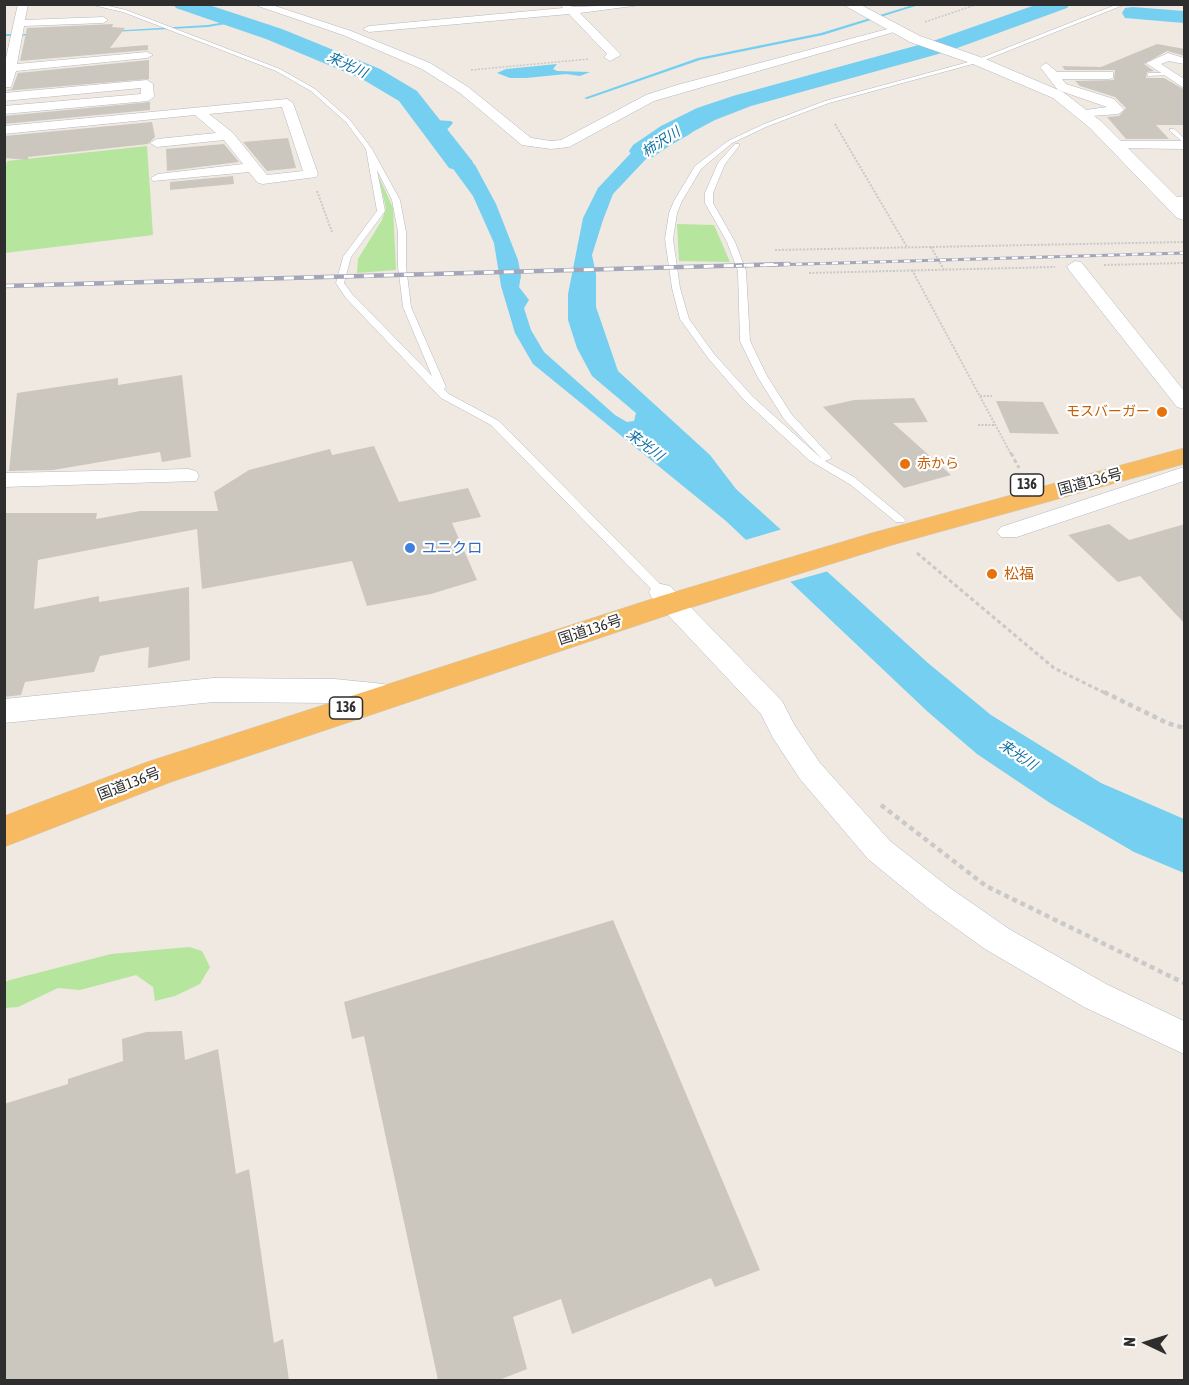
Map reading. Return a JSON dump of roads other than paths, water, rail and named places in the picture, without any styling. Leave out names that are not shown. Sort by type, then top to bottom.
[{"type":"highway","name":"国道136号","points":[[4,807],[154,751],[335,691],[676,594],[1185,443]]},
{"type":"highway","name":"国道136号","points":[[887,530],[1185,456]]},
{"type":"highway","name":"国道136号","points":[[4,832],[159,772],[676,594]]},
{"type":"street","points":[[4,110],[89,96],[4,96],[23,4]]},
{"type":"street","points":[[257,4],[347,33],[426,66],[464,90],[527,142],[551,145],[564,144],[650,98],[898,32]]},
{"type":"street","points":[[369,29],[568,8],[643,4]]},
{"type":"street","points":[[848,4],[898,32],[975,60],[1058,95],[1084,114],[1178,201],[1185,213]]},
{"type":"street","points":[[568,8],[615,55],[610,57]]},
{"type":"street","points":[[20,23],[103,20]]},
{"type":"street","points":[[4,38],[17,37]]},
{"type":"street","points":[[8,73],[147,55]]},
{"type":"street","points":[[1185,61],[1168,57],[1152,63],[1185,84]]},
{"type":"street","points":[[1084,114],[1118,110],[1109,102],[1062,87],[1050,72],[1109,75]]},
{"type":"street","points":[[4,130],[198,111],[286,103],[311,174],[263,180],[255,167],[228,136],[198,111]]},
{"type":"street","points":[[157,143],[228,136]]},
{"type":"street","points":[[1116,145],[1185,143]]},
{"type":"street","points":[[158,178],[255,167]]},
{"type":"street","points":[[1075,266],[1185,403]]},
{"type":"street","points":[[1009,531],[1185,474]]},
{"type":"street","points":[[4,480],[188,476]]},
{"type":"street","points":[[1163,482],[1185,498]]},
{"type":"street","points":[[676,594],[772,708],[783,732],[810,771],[879,850],[939,898],[997,939],[1096,996],[1185,1038]]},
{"type":"street","points":[[4,711],[214,690],[335,691],[384,696]]},
{"type":"lane","points":[[90,4],[124,11],[278,70],[313,90],[348,121],[369,149],[396,200],[402,232],[402,266],[407,307],[445,396]]},
{"type":"lane","points":[[855,483],[813,458],[749,399],[711,356],[685,320],[676,288],[669,239],[673,213],[698,168],[730,142],[766,125],[827,102],[975,60],[1124,4]]},
{"type":"lane","points":[[1149,75],[1168,75]]},
{"type":"lane","points":[[1172,130],[1185,143]]},
{"type":"lane","points":[[750,134],[722,163],[709,193],[709,203],[731,242],[742,271],[745,340],[762,376],[788,417],[819,451],[855,483],[887,530]]},
{"type":"lane","points":[[369,149],[381,211],[347,257],[340,283],[349,296],[445,396],[495,423],[676,594]]},
{"type":"water","points":[[557,64],[553,69],[557,71],[590,72],[580,76],[566,74],[526,78],[510,78],[497,73],[506,69]]},
{"type":"water","points":[[419,102],[434,120],[453,123],[444,133],[475,165],[496,204],[518,260],[521,276],[519,287],[529,300],[524,308],[531,330],[544,352],[615,415],[627,422],[634,421],[636,413],[592,376],[577,348],[568,320],[568,294],[583,218],[598,188],[630,154],[656,135],[701,112],[712,115],[690,134],[646,159],[613,194],[603,220],[592,255],[596,274],[596,307],[618,371],[710,455],[736,489],[928,663],[991,715],[1101,783],[1184,819],[1184,873],[1134,852],[1050,803],[977,754],[928,712],[726,521],[533,364],[515,333],[501,286],[494,243],[473,196],[426,132],[410,103]]},
{"type":"waterway","name":"来光川","points":[[183,4],[274,34],[371,74],[408,96],[459,162]]},
{"type":"waterway","points":[[586,98],[699,59],[822,34],[921,4]]},
{"type":"waterway","name":"柿沢川","points":[[643,151],[671,132],[706,114],[742,101],[941,46],[1060,4]]},
{"type":"waterway","points":[[1133,13],[1184,17]]},
{"type":"waterway","points":[[112,31],[208,26],[237,21]]},
{"type":"waterway","points":[[4,35],[38,35]]},
{"type":"railway","points":[[736,266],[1184,253]]},
{"type":"railway","points":[[4,286],[789,264]]},
{"type":"place","name":"モスバーガー","points":[[1162,412]]},
{"type":"place","name":"赤から","points":[[905,464]]},
{"type":"place","name":"ユニクロ","points":[[410,548]]},
{"type":"place","name":"松福","points":[[992,574]]}]
